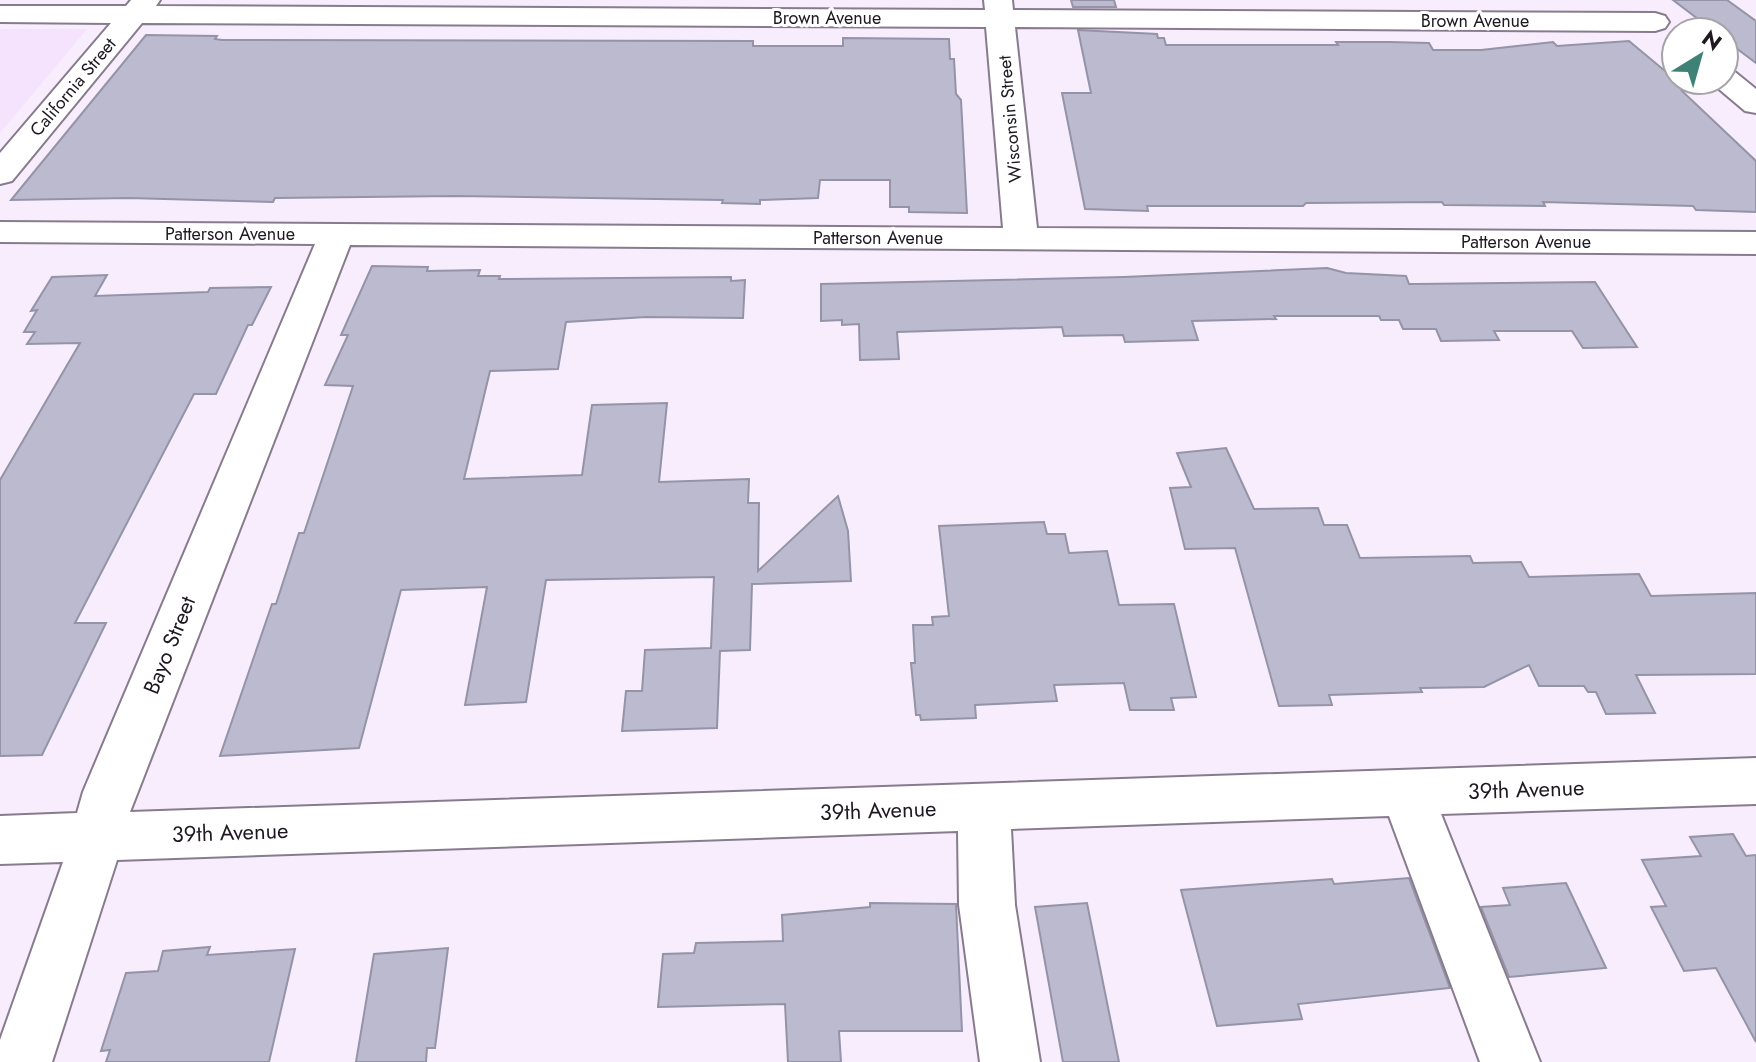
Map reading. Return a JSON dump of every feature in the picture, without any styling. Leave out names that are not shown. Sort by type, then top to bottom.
[{"type":"street","points":[[1627,0],[1660,27]]},
{"type":"street","name":"Brown Avenue","points":[[0,14],[140,7],[999,9],[1660,31]]},
{"type":"street","name":"California Street","points":[[0,174],[140,7]]},
{"type":"street","name":"Wisconsin Street","points":[[999,9],[1021,239]]},
{"type":"street","points":[[1740,91],[1756,104]]},
{"type":"street","name":"Patterson Avenue","points":[[0,232],[1756,243]]},
{"type":"street","name":"Bayo Street","points":[[22,1062],[99,836],[109,792],[336,235]]},
{"type":"street","name":"39th Avenue","points":[[0,840],[1756,781]]},
{"type":"street","points":[[1406,792],[1510,1062]]},
{"type":"street","points":[[984,807],[987,905],[1010,1062]]},
{"type":"shaded area","points":[[0,29],[87,29],[0,133]]},
{"type":"building","points":[[1071,0],[1114,0],[1116,7],[1073,7]]},
{"type":"building","points":[[1673,0],[1727,0],[1756,21],[1756,63],[1740,51],[1740,16],[1694,16]]},
{"type":"building","points":[[1078,30],[1157,34],[1158,38],[1164,38],[1166,45],[1390,42],[1429,43],[1433,50],[1481,50],[1553,42],[1557,46],[1629,41],[1660,67],[1660,96],[1687,96],[1756,161],[1756,212],[1696,210],[1693,206],[1543,202],[1545,206],[1444,205],[1442,202],[1147,206],[1148,211],[1085,209],[1062,93],[1091,93]]},
{"type":"building","points":[[146,35],[217,36],[215,39],[222,40],[753,41],[753,46],[843,46],[843,38],[949,39],[950,59],[954,59],[956,94],[961,100],[967,213],[909,212],[909,207],[890,207],[890,180],[820,180],[818,198],[760,200],[760,204],[722,203],[723,200],[455,196],[275,198],[273,202],[128,198],[11,200]]},
{"type":"building","points":[[372,266],[428,267],[427,271],[480,270],[478,276],[500,276],[499,279],[731,277],[731,281],[745,280],[743,318],[646,317],[566,322],[558,369],[490,371],[464,479],[582,475],[592,405],[667,403],[659,482],[749,479],[748,503],[759,503],[758,571],[838,496],[848,531],[851,581],[752,584],[750,650],[720,651],[717,728],[622,731],[626,691],[642,691],[645,650],[711,648],[714,577],[546,580],[526,702],[465,705],[487,587],[401,590],[359,748],[220,756],[272,604],[276,604],[299,533],[304,533],[353,386],[325,385],[348,335],[341,335]]},
{"type":"building","points":[[1327,268],[1346,273],[1406,276],[1409,284],[1595,282],[1637,347],[1583,348],[1572,331],[1494,331],[1499,340],[1441,341],[1436,329],[1403,329],[1399,320],[1381,320],[1379,316],[1274,316],[1276,319],[1192,321],[1198,340],[1125,342],[1123,335],[1064,336],[1062,327],[897,332],[899,359],[860,360],[859,324],[842,325],[842,320],[821,321],[821,284],[1124,277]]},
{"type":"building","points":[[107,275],[95,296],[271,287],[252,325],[248,325],[216,394],[194,394],[75,623],[106,623],[42,755],[0,756],[0,480],[80,343],[27,344],[35,332],[24,332],[37,310],[31,311],[52,277]]},
{"type":"building","points":[[1226,448],[1254,509],[1318,508],[1324,525],[1347,525],[1360,558],[1470,556],[1473,563],[1521,562],[1529,577],[1639,574],[1651,596],[1756,593],[1756,674],[1636,675],[1655,713],[1606,714],[1596,692],[1588,692],[1584,686],[1539,686],[1529,665],[1484,687],[1329,695],[1332,705],[1279,706],[1235,548],[1185,549],[1170,488],[1191,487],[1177,453]]},
{"type":"building","points":[[1044,522],[1047,534],[1065,534],[1069,553],[1107,551],[1119,605],[1174,604],[1196,697],[1171,698],[1174,710],[1130,710],[1124,683],[1054,685],[1057,701],[975,705],[976,718],[921,720],[920,715],[916,715],[911,663],[915,663],[913,625],[933,625],[932,617],[949,616],[939,526]]},
{"type":"building","points":[[1733,834],[1746,856],[1756,855],[1756,1042],[1716,968],[1684,971],[1651,907],[1666,906],[1642,860],[1701,856],[1690,837]]},
{"type":"building","points":[[1409,878],[1450,988],[1298,1004],[1302,1019],[1217,1026],[1181,890],[1332,879],[1334,884]]},
{"type":"building","points":[[1566,883],[1606,968],[1509,977],[1481,907],[1510,905],[1503,888]]},
{"type":"building","points":[[870,903],[956,904],[962,1031],[839,1031],[841,1062],[788,1062],[785,1004],[658,1007],[663,954],[694,953],[696,943],[783,941],[782,915],[870,907]]},
{"type":"building","points":[[1087,903],[1119,1062],[1063,1062],[1035,907]]},
{"type":"building","points":[[210,947],[207,955],[295,949],[269,1062],[106,1062],[110,1050],[101,1051],[126,973],[158,971],[163,951]]},
{"type":"building","points":[[448,948],[435,1048],[427,1048],[426,1062],[356,1062],[374,954]]}]
